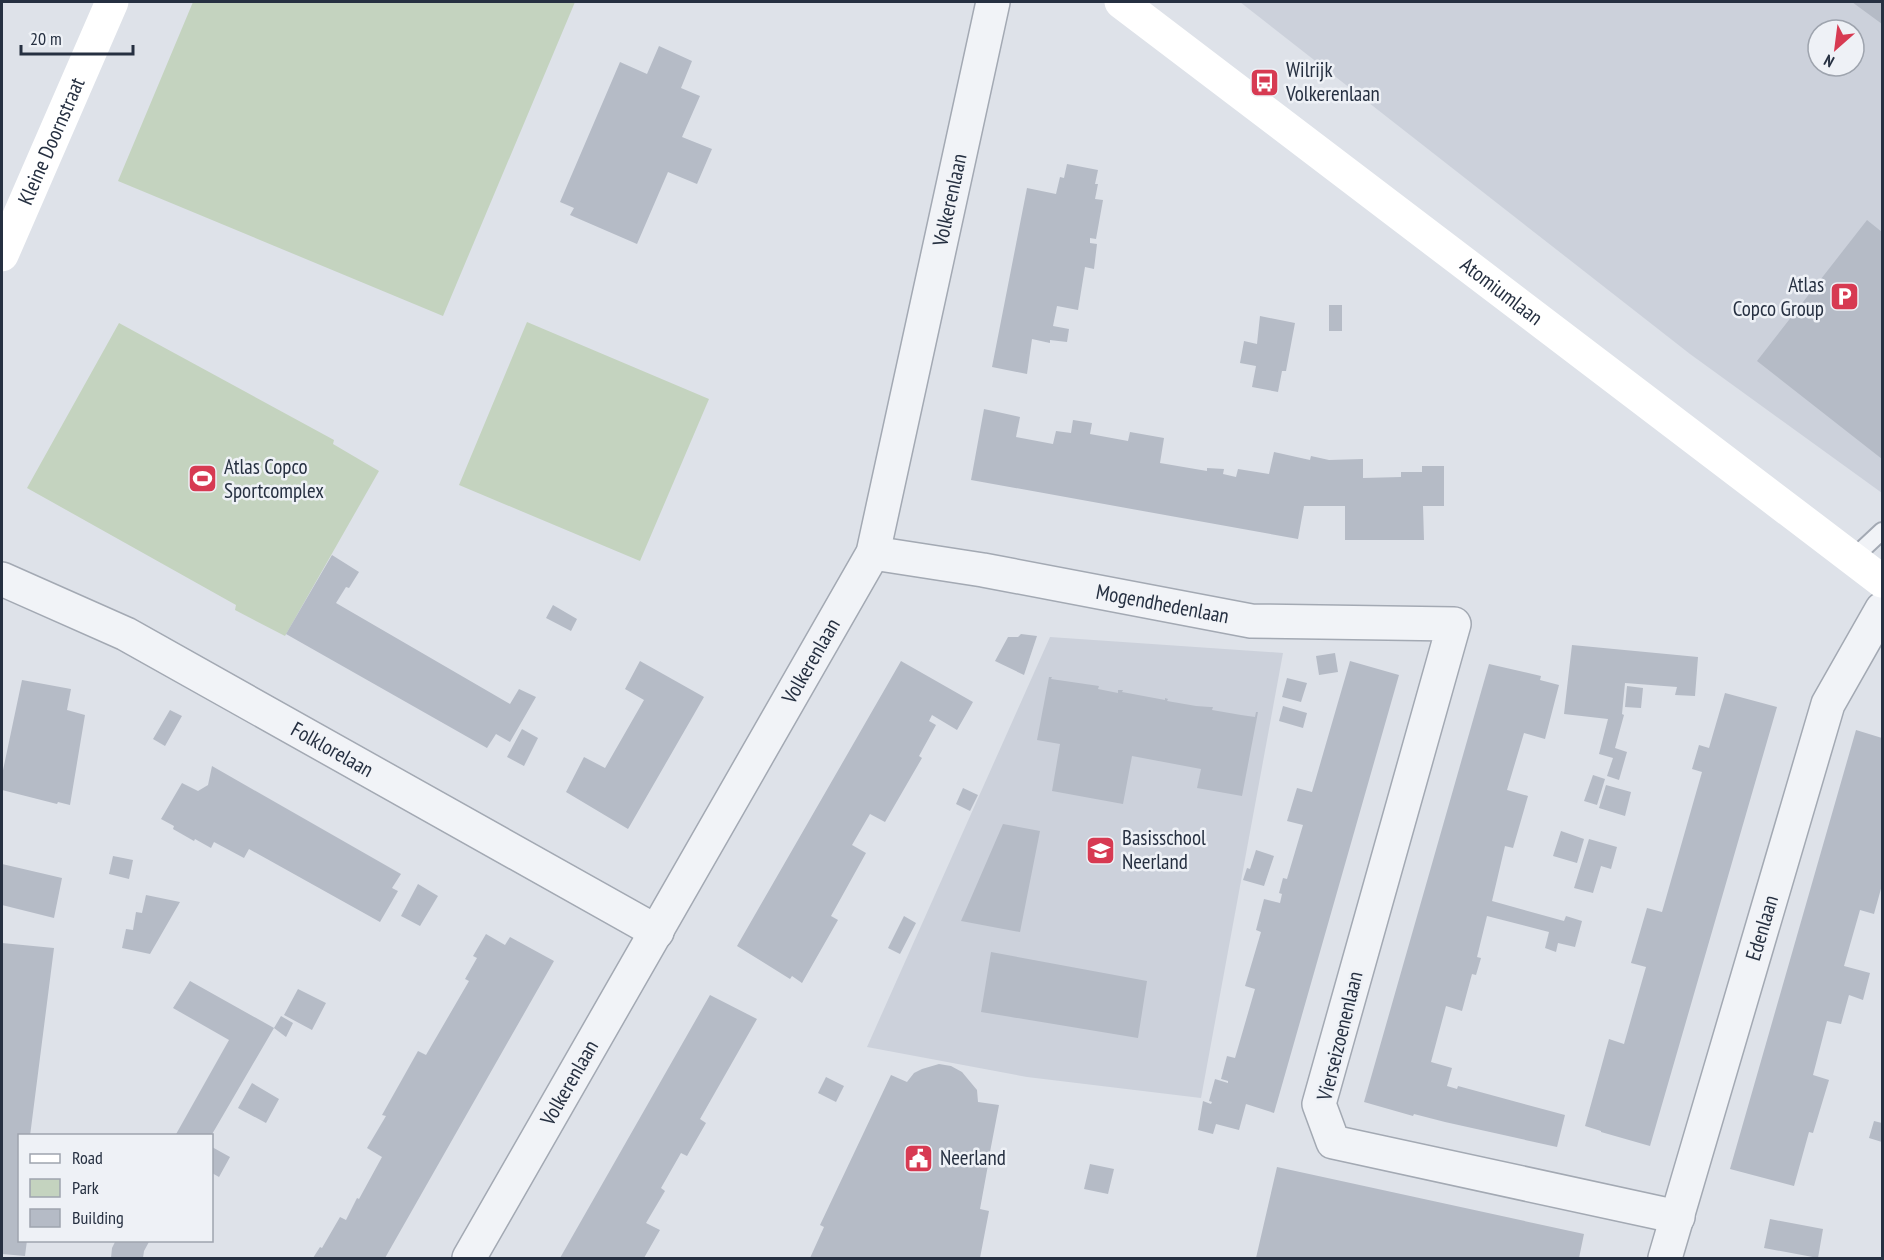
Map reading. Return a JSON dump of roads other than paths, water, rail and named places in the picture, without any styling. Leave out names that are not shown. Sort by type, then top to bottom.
[{"type":"street","name":"Kleine Doornstraat","points":[[3,255],[112,2]]},
{"type":"street","name":"Volkerenlaan","points":[[469,1258],[873,553],[993,2]]},
{"type":"street","name":"Atomiumlaan","points":[[1121,2],[1882,582]]},
{"type":"street","name":"Mogendhedenlaan","points":[[873,553],[983,570],[1251,621],[1454,624]]},
{"type":"street","name":"Folklorelaan","points":[[2,579],[126,634],[657,932]]},
{"type":"street","name":"Edenlaan","points":[[1665,1258],[1828,704],[1882,609]]},
{"type":"street","name":"Vierseizoenenlaan","points":[[1454,624],[1319,1104],[1329,1133],[1333,1142],[1678,1217]]},
{"type":"lane","points":[[1852,559],[1882,531]]},
{"type":"place","name":"Wilrijk Volkerenlaan","points":[[1265,82]]},
{"type":"place","name":"Atlas Copco Group","points":[[1845,297]]},
{"type":"place","name":"Atlas Copco Sportcomplex","points":[[203,479]]},
{"type":"place","name":"Basisschool Neerland","points":[[1101,850]]},
{"type":"place","name":"Neerland","points":[[919,1158]]}]
